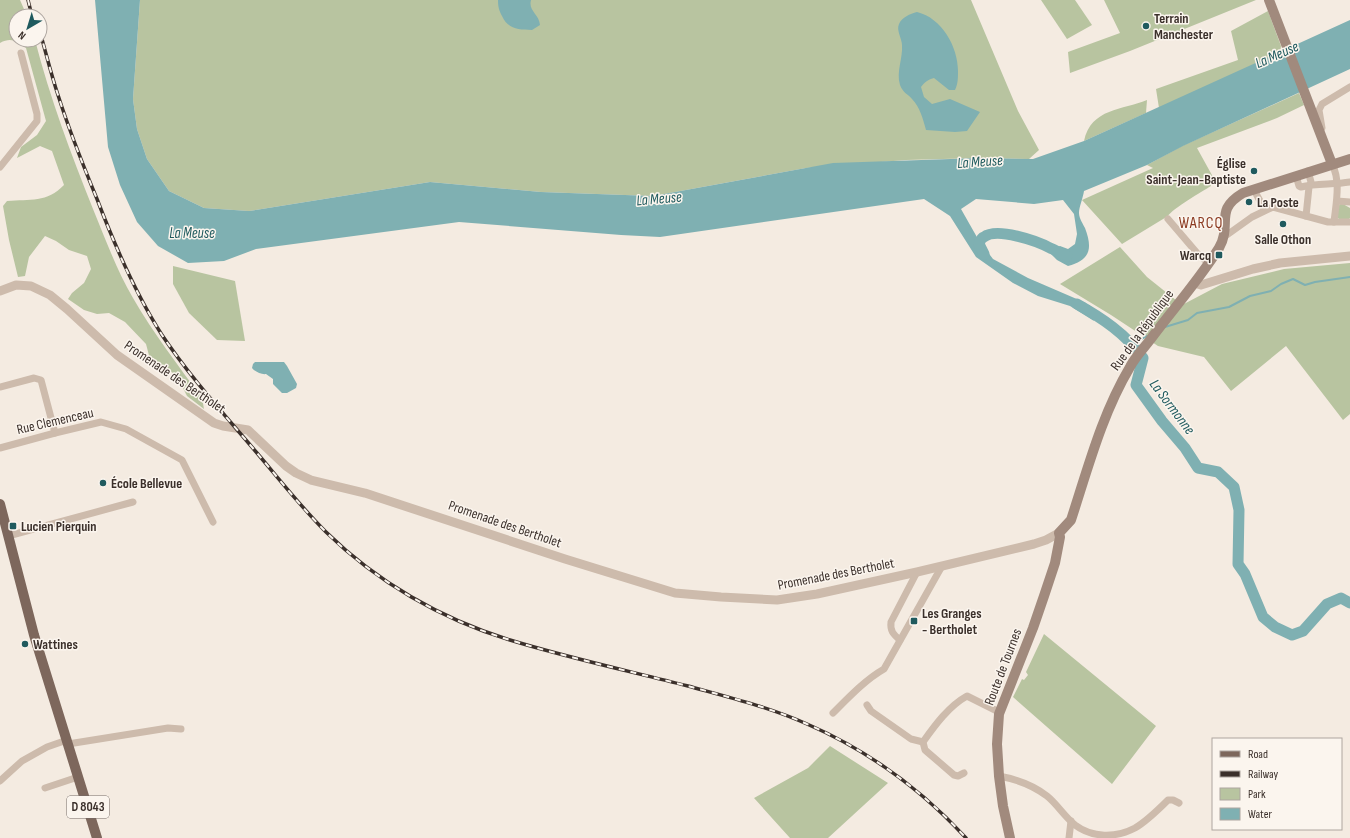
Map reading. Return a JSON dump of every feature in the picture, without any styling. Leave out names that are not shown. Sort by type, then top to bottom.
[{"type":"main road","points":[[1269,0],[1332,164]]},
{"type":"main road","points":[[1224,237],[1226,225],[1224,215],[1228,206],[1235,198],[1243,193],[1308,171],[1350,159]]},
{"type":"main road","name":"Rue de la République","points":[[1059,533],[1071,520],[1113,398],[1131,365],[1194,283],[1224,237]]},
{"type":"main road","name":"D 8043","points":[[0,504],[34,635],[97,838]]},
{"type":"main road","name":"Route de Tournes","points":[[1010,838],[1003,806],[999,776],[997,744],[999,712],[1033,628],[1056,562],[1060,537],[1059,533]]},
{"type":"street","points":[[0,167],[37,121],[38,114],[21,53]]},
{"type":"street","points":[[1319,131],[1322,128],[1319,110],[1322,104],[1350,87]]},
{"type":"street","points":[[1332,164],[1335,169],[1337,184],[1337,201],[1334,222]]},
{"type":"street","points":[[1306,216],[1311,182],[1308,171]]},
{"type":"street","points":[[1296,176],[1299,186],[1350,182]]},
{"type":"street","points":[[1254,190],[1265,210]]},
{"type":"street","points":[[1337,201],[1350,202]]},
{"type":"street","points":[[1224,237],[1252,216],[1273,207],[1328,222],[1350,222]]},
{"type":"street","points":[[1168,219],[1197,253],[1208,263]]},
{"type":"street","points":[[1194,283],[1201,285],[1246,271],[1280,263],[1350,256]]},
{"type":"street","name":"Promenade des Bertholet","points":[[0,291],[16,285],[31,286],[50,296],[67,309],[117,355],[214,423],[248,430],[286,466],[306,478],[365,492],[624,578],[675,593],[777,600],[818,594],[1034,544],[1059,533]]},
{"type":"street","points":[[0,387],[34,378],[41,380],[55,433]]},
{"type":"street","name":"Rue Clemenceau","points":[[0,448],[101,422],[126,429],[182,460],[213,522]]},
{"type":"street","points":[[8,536],[133,502]]},
{"type":"street","points":[[833,713],[852,694],[884,669],[942,566]]},
{"type":"street","points":[[900,640],[892,633],[890,622],[917,572]]},
{"type":"street","points":[[923,742],[938,722],[967,696],[999,712]]},
{"type":"street","points":[[866,705],[911,739],[923,742]]},
{"type":"street","points":[[0,781],[22,761],[47,747],[67,742],[168,728],[181,729]]},
{"type":"street","points":[[923,742],[925,750],[954,776],[964,773]]},
{"type":"street","points":[[999,776],[1034,788],[1047,797],[1071,821],[1085,832],[1096,837],[1114,835],[1134,828],[1153,814],[1168,800],[1173,800],[1179,803]]},
{"type":"street","points":[[45,788],[78,777]]},
{"type":"street","points":[[1069,838],[1071,821]]},
{"type":"green space","points":[[0,0],[20,0],[24,8],[8,8],[8,40],[0,43]]},
{"type":"green space","points":[[140,0],[971,0],[1018,111],[1039,150],[1029,159],[980,158],[906,160],[806,168],[653,196],[541,192],[430,182],[249,211],[204,208],[169,191],[147,159],[137,129],[133,99]]},
{"type":"green space","points":[[1041,0],[1075,0],[1092,25],[1067,39]]},
{"type":"green space","points":[[1104,0],[1256,0],[1130,51],[1070,73],[1068,52],[1120,33]]},
{"type":"green space","points":[[1268,11],[1281,46],[1280,53],[1159,108],[1156,89],[1238,60],[1231,31]]},
{"type":"green space","points":[[26,48],[37,48],[47,83],[69,147],[116,266],[127,288],[149,324],[202,398],[204,409],[187,396],[177,376],[163,366],[151,363],[146,344],[125,322],[109,313],[97,314],[84,310],[68,299],[72,293],[84,283],[91,269],[87,256],[69,250],[56,241],[45,236],[29,257],[25,276],[18,277],[3,206],[7,201],[31,200],[51,195],[64,185],[52,151],[40,146],[17,158],[21,147],[37,135],[46,121]]},
{"type":"green space","points":[[1299,93],[1304,105],[1277,118],[1197,148],[1213,177],[1208,180],[1211,186],[1181,205],[1168,216],[1122,244],[1082,200],[1153,168],[1147,165],[1182,146]]},
{"type":"green space","points":[[1147,100],[1146,113],[1084,141],[1093,122],[1101,116]]},
{"type":"green space","points":[[1340,204],[1350,208],[1350,218],[1348,220],[1339,219],[1337,217],[1338,207]]},
{"type":"green space","points":[[1120,247],[1147,277],[1182,305],[1222,284],[1284,269],[1350,263],[1350,414],[1343,420],[1286,346],[1231,391],[1204,357],[1158,346],[1060,284]]},
{"type":"green space","points":[[173,266],[235,281],[245,341],[217,340],[189,313],[173,284]]},
{"type":"green space","points":[[1044,634],[1156,726],[1112,784],[1013,697],[1022,679],[1024,680],[1028,675],[1026,672]]},
{"type":"green space","points":[[830,746],[888,783],[828,838],[790,838],[754,798],[808,768]]},
{"type":"water","name":"La Meuse","points":[[95,0],[140,0],[133,99],[137,129],[147,159],[169,191],[204,208],[249,211],[430,182],[541,192],[653,196],[833,163],[980,158],[1033,159],[1084,141],[1350,20],[1350,69],[1183,146],[1147,165],[1084,191],[1079,213],[1089,242],[1089,248],[1085,257],[1075,264],[1068,266],[1057,260],[1049,252],[1060,246],[1068,249],[1075,244],[1077,234],[1074,214],[1063,200],[1034,204],[976,199],[961,209],[978,239],[993,259],[1028,278],[1086,303],[1094,321],[1070,306],[1038,296],[1013,283],[976,257],[950,216],[924,199],[660,237],[459,222],[256,249],[224,261],[188,263],[158,246],[137,222],[120,185],[108,147]]},
{"type":"water","points":[[498,0],[531,0],[530,4],[532,10],[538,18],[540,25],[532,30],[522,30],[510,26],[501,14],[498,7]]},
{"type":"water","points":[[917,12],[934,20],[947,35],[955,52],[958,71],[958,79],[955,90],[949,90],[934,78],[926,81],[921,87],[924,97],[932,104],[950,99],[980,112],[967,131],[955,132],[926,130],[921,113],[915,102],[900,85],[899,70],[902,45],[898,26],[904,18]]},
{"type":"water","points":[[255,362],[284,362],[297,384],[296,388],[287,393],[282,393],[273,384],[273,379],[252,368]]},
{"type":"waterway","name":"La Sormonne","points":[[984,254],[979,244],[983,237],[990,234],[1007,234],[1044,245],[1067,256]]},
{"type":"waterway","points":[[1165,327],[1188,320],[1197,313],[1229,307],[1250,296],[1271,291],[1281,284],[1293,279],[1305,285],[1315,282],[1350,277]]},
{"type":"waterway","name":"La Sormonne","points":[[1077,304],[1113,327],[1136,349],[1143,358],[1136,385],[1162,421],[1185,448],[1198,468],[1218,472],[1234,487],[1239,510],[1238,564],[1245,574],[1263,617],[1275,627],[1292,635],[1303,631],[1327,604],[1341,598],[1350,603]]},
{"type":"waterway","points":[[1132,344],[1147,336]]},
{"type":"railway","points":[[28,0],[30,8]]},
{"type":"railway","points":[[45,48],[58,95],[81,160],[118,252],[152,319],[184,366],[290,493],[326,532],[346,550],[388,583],[411,597],[435,610],[484,631],[554,653],[733,698],[778,712],[829,734],[872,759],[912,787],[931,803],[966,838]]},
{"type":"place","name":"Terrain Manchester","points":[[1146,26]]},
{"type":"place","name":"Église Saint-Jean-Baptiste","points":[[1254,171]]},
{"type":"place","name":"La Poste","points":[[1249,202]]},
{"type":"place","name":"Salle Othon","points":[[1283,224]]},
{"type":"place","name":"Warcq","points":[[1219,255]]},
{"type":"place","name":"École Bellevue","points":[[103,483]]},
{"type":"place","name":"Lucien Pierquin","points":[[13,526]]},
{"type":"place","name":"Les Granges - Bertholet","points":[[914,621]]},
{"type":"place","name":"Wattines","points":[[25,644]]},
{"type":"district","name":"WARCQ","points":[[1201,223]]}]
